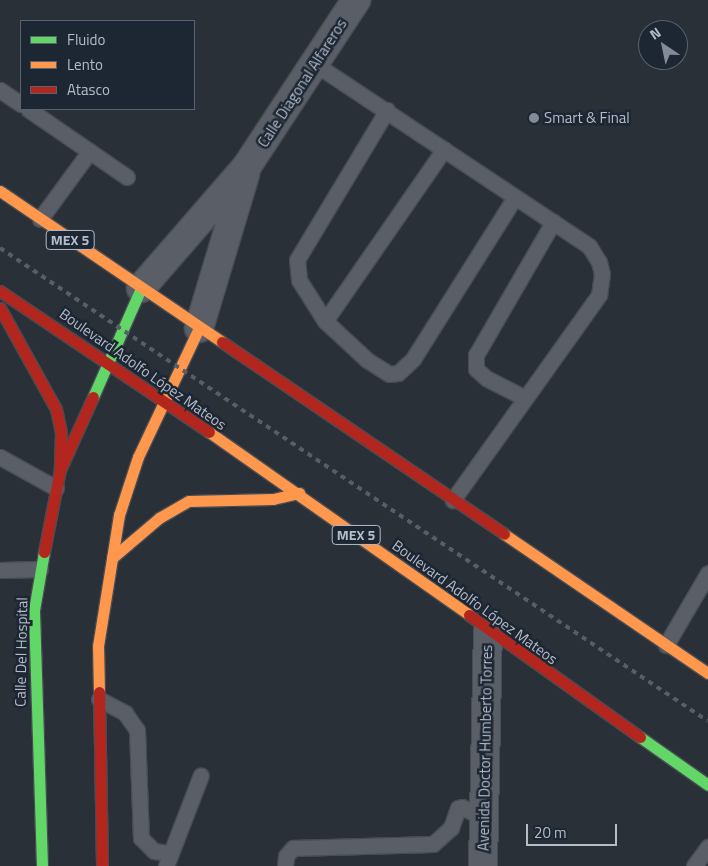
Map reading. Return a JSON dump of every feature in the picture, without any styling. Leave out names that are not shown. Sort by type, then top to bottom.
[{"type":"main road","name":"MEX 5","points":[[0,191],[708,673]]},
{"type":"main road","name":"Calle Del Hospital","points":[[42,866],[34,685],[34,610],[40,569],[60,470],[106,360],[140,288]]},
{"type":"main road","name":"Boulevard Adolfo López Mateos","points":[[0,291],[106,360],[165,405],[299,493],[488,631],[708,785]]},
{"type":"main road","points":[[0,308],[56,409],[61,433],[60,470]]},
{"type":"main road","points":[[102,866],[98,646],[119,515],[138,457],[165,405],[200,328]]},
{"type":"main road","points":[[112,558],[159,518],[189,501],[273,499],[299,493]]},
{"type":"street","name":"Calle Diagonal Alfareros","points":[[140,288],[247,166],[356,0]]},
{"type":"street","name":"Calle Diagonal Alfareros","points":[[200,328],[247,166]]},
{"type":"street","name":"Avenida Doctor Humberto Torres","points":[[483,866],[482,817],[488,631]]},
{"type":"lane","points":[[314,64],[387,110],[588,246],[599,262],[602,274],[599,295],[453,500]]},
{"type":"lane","points":[[0,90],[20,103]]},
{"type":"lane","points":[[29,110],[127,176]]},
{"type":"lane","points":[[387,110],[297,260],[299,280],[325,321],[367,360],[389,374],[398,373],[413,359],[515,197]]},
{"type":"lane","points":[[325,321],[444,149]]},
{"type":"lane","points":[[40,219],[90,151]]},
{"type":"lane","points":[[525,398],[486,378],[476,369],[476,355],[553,222]]},
{"type":"lane","points":[[0,457],[56,488]]},
{"type":"lane","points":[[0,570],[40,569]]},
{"type":"lane","points":[[666,644],[708,573]]},
{"type":"lane","points":[[99,699],[126,713],[137,730],[141,838],[154,852],[168,860],[201,775]]},
{"type":"lane","points":[[284,866],[286,856],[293,848],[433,844],[451,828],[458,808],[462,807],[482,817]]},
{"type":"lane","points":[[694,866],[708,847]]},
{"type":"railway","points":[[0,248],[708,721]]},
{"type":"traffic: fast","points":[[93,397],[141,288]]},
{"type":"traffic: fast","points":[[42,866],[34,610],[44,552]]},
{"type":"traffic: fast","points":[[640,737],[708,785]]},
{"type":"traffic: slow","points":[[0,191],[222,342]]},
{"type":"traffic: slow","points":[[99,692],[98,646],[119,515],[138,457],[199,328]]},
{"type":"traffic: slow","points":[[209,432],[469,615]]},
{"type":"traffic: slow","points":[[112,558],[159,518],[189,501],[273,499],[299,493]]},
{"type":"traffic: slow","points":[[504,534],[708,673]]},
{"type":"traffic: jam","points":[[0,291],[209,432]]},
{"type":"traffic: jam","points":[[0,308],[56,409],[61,433],[60,470]]},
{"type":"traffic: jam","points":[[222,342],[504,534]]},
{"type":"traffic: jam","points":[[44,552],[60,470],[93,397]]},
{"type":"traffic: jam","points":[[469,615],[640,737]]},
{"type":"traffic: jam","points":[[99,692],[102,866]]},
{"type":"place","name":"Smart & Final","points":[[534,118]]}]
